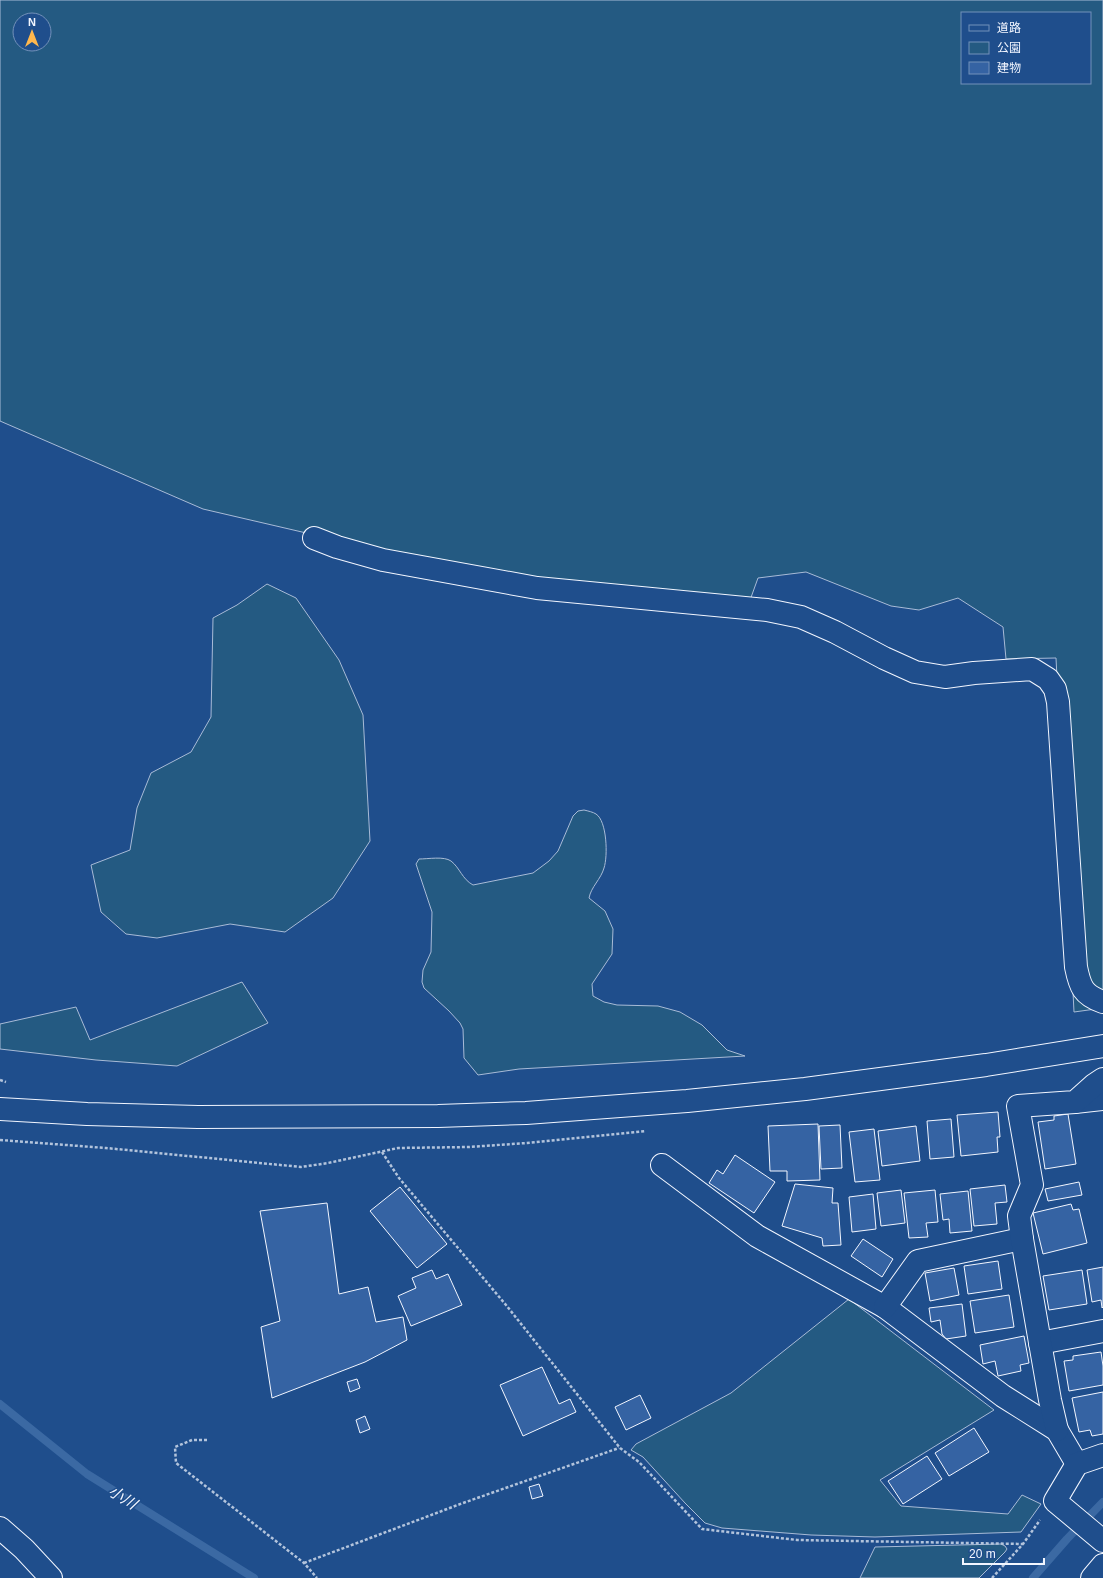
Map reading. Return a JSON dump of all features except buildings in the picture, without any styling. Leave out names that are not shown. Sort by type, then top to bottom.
[{"type":"street","points":[[314,538],[337,547],[383,560],[537,588],[767,610],[801,617],[915,672],[945,677],[974,673],[1032,669],[1048,679],[1055,689],[1058,702],[1076,967],[1080,985],[1095,999],[1103,1002]]},
{"type":"street","points":[[0,1109],[87,1114],[198,1117],[438,1116],[526,1113],[687,1101],[805,1089],[986,1065],[1103,1046]]},
{"type":"street","points":[[1075,1102],[1103,1079]]},
{"type":"street","points":[[1077,1464],[1057,1430],[1050,1400],[1022,1239],[1019,1216],[1032,1185],[1018,1106],[1103,1099]]},
{"type":"street","points":[[662,1165],[757,1236],[885,1307],[1003,1396],[1057,1430]]},
{"type":"street","points":[[885,1307],[918,1261],[1022,1239]]},
{"type":"street","points":[[1040,1343],[1103,1331]]},
{"type":"street","points":[[1103,1455],[1077,1464],[1060,1504],[1103,1542]]},
{"type":"street","points":[[0,1528],[24,1549],[51,1578]]},
{"type":"street","points":[[1092,1578],[1103,1565]]},
{"type":"path","points":[[382,1152],[399,1178],[506,1305],[620,1448],[639,1462],[702,1530],[797,1540],[1023,1544]]},
{"type":"path","points":[[207,1440],[192,1440],[175,1447],[176,1464],[304,1563],[317,1578]]},
{"type":"path","points":[[304,1563],[463,1503],[620,1448]]},
{"type":"path","points":[[992,1578],[1060,1504]]},
{"type":"green space","points":[[0,0],[1103,0],[1103,1008],[1074,1012],[1056,658],[1006,659],[1003,627],[958,598],[919,610],[891,606],[806,572],[758,578],[749,603],[474,572],[203,509],[0,421]]},
{"type":"green space","points":[[267,584],[296,598],[339,660],[363,715],[370,841],[333,898],[285,932],[230,924],[157,938],[126,934],[101,912],[91,865],[130,850],[137,808],[151,773],[191,752],[211,717],[213,618],[237,605]]},
{"type":"green space","points":[[584,810],[595,813],[600,818],[606,839],[604,868],[589,898],[605,911],[613,929],[612,954],[592,984],[593,996],[604,1002],[617,1005],[658,1006],[680,1012],[702,1025],[727,1050],[745,1056],[519,1069],[478,1075],[464,1058],[463,1029],[460,1023],[424,988],[422,982],[423,970],[431,952],[432,912],[416,864],[419,859],[448,859],[454,864],[466,880],[473,885],[533,873],[549,861],[558,851],[573,816],[578,811]]},
{"type":"green space","points":[[242,982],[268,1023],[177,1066],[96,1060],[0,1049],[0,1024],[76,1007],[90,1040]]},
{"type":"green space","points":[[849,1299],[994,1410],[880,1480],[901,1506],[1008,1514],[1022,1495],[1041,1504],[1021,1532],[875,1537],[811,1535],[722,1528],[705,1523],[643,1457],[631,1450],[636,1444],[731,1393]]},
{"type":"green space","points":[[1001,1544],[1007,1549],[979,1578],[860,1578],[875,1547]]},
{"type":"waterway","name":"小川","points":[[0,1404],[87,1474],[254,1578]]},
{"type":"waterway","name":"小川","points":[[1033,1578],[1067,1539],[1103,1502]]}]
